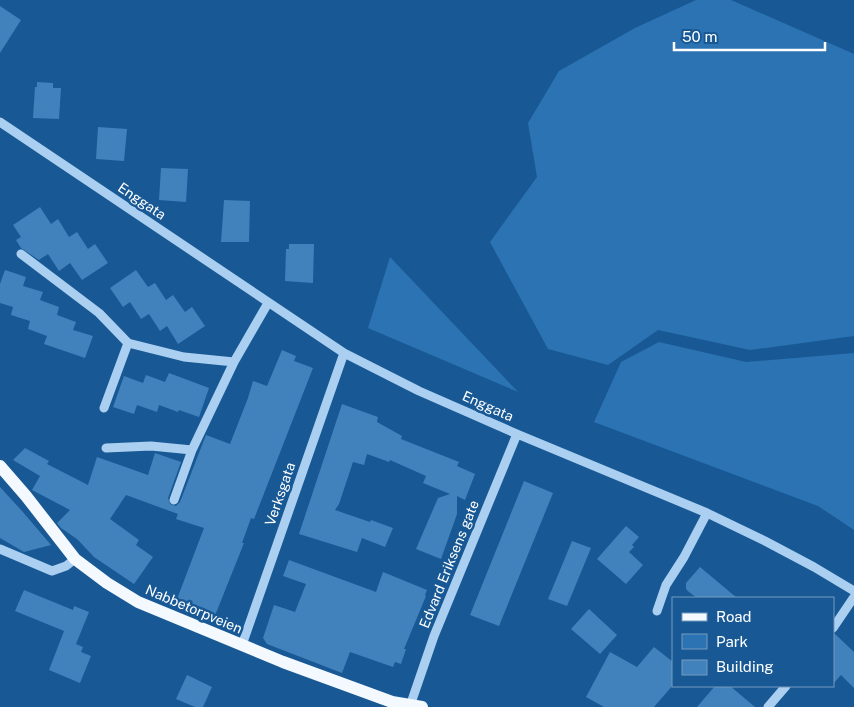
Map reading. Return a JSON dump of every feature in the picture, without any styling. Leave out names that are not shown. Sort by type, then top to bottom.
[{"type":"main road","name":"Nabbetorpveien","points":[[0,466],[75,558],[107,583],[138,602],[282,662],[392,702],[416,706]]},
{"type":"street","name":"Enggata","points":[[0,122],[344,353],[419,391],[707,513],[765,541],[854,591]]},
{"type":"street","points":[[21,254],[98,313],[128,343],[184,357],[234,362]]},
{"type":"street","points":[[174,500],[192,450],[234,362],[268,303]]},
{"type":"street","points":[[104,408],[128,343]]},
{"type":"street","name":"Verksgata","points":[[242,645],[344,353]]},
{"type":"street","name":"Edvard Eriksens gate","points":[[416,706],[434,636],[517,434]]},
{"type":"street","points":[[106,448],[151,446],[192,450]]},
{"type":"street","points":[[657,611],[666,585],[684,557],[707,513]]},
{"type":"street","points":[[0,549],[52,571],[66,566],[75,558]]},
{"type":"street","points":[[834,627],[854,597]]},
{"type":"street","points":[[768,707],[785,687]]},
{"type":"green space","points":[[696,0],[731,0],[854,54],[854,336],[750,350],[658,330],[608,365],[548,349],[490,242],[537,177],[528,123],[559,71],[635,28]]},
{"type":"green space","points":[[390,257],[518,392],[368,328]]},
{"type":"green space","points":[[659,342],[746,362],[854,353],[854,530],[818,506],[594,422],[621,362]]},
{"type":"building","points":[[0,6],[21,20],[0,53]]},
{"type":"building","points":[[37,82],[53,83],[53,88],[61,88],[59,119],[33,118]]},
{"type":"building","points":[[98,127],[127,129],[124,161],[96,159]]},
{"type":"building","points":[[161,168],[188,169],[186,202],[159,200]]},
{"type":"building","points":[[224,200],[250,201],[249,242],[221,242]]},
{"type":"building","points":[[40,207],[51,224],[58,219],[69,237],[77,232],[88,249],[95,244],[108,263],[82,280],[70,263],[59,271],[48,254],[39,260],[21,248],[16,240],[21,237],[13,225]]},
{"type":"building","points":[[289,244],[314,244],[313,283],[285,281],[286,249],[289,249]]},
{"type":"building","points":[[5,270],[26,277],[23,286],[43,292],[40,300],[59,307],[57,315],[76,322],[73,330],[93,336],[85,358],[44,344],[47,336],[28,329],[30,321],[11,315],[13,307],[0,303],[0,284]]},
{"type":"building","points":[[136,270],[148,287],[155,283],[166,300],[173,295],[185,312],[192,307],[205,326],[178,344],[167,326],[160,331],[149,314],[141,319],[130,302],[123,307],[110,288]]},
{"type":"building","points":[[282,350],[296,356],[294,361],[313,368],[254,519],[251,518],[242,543],[244,543],[212,623],[174,607],[204,528],[176,519],[178,514],[126,495],[110,519],[139,540],[136,545],[153,557],[134,584],[94,557],[77,539],[61,528],[57,523],[70,510],[32,490],[40,476],[13,460],[25,448],[49,461],[47,464],[88,485],[97,457],[148,475],[155,453],[181,462],[168,498],[170,504],[176,506],[180,502],[206,435],[230,444],[253,381],[267,386]]},
{"type":"building","points":[[169,373],[209,388],[199,417],[159,405],[157,412],[137,405],[134,414],[113,407],[124,376],[143,383],[146,375],[165,382]]},
{"type":"building","points":[[342,404],[378,417],[377,422],[402,436],[401,439],[459,462],[457,466],[475,474],[465,500],[457,496],[457,514],[441,559],[416,549],[438,498],[450,494],[423,483],[426,476],[390,460],[389,462],[367,454],[364,465],[353,462],[339,504],[335,510],[393,528],[385,547],[362,538],[357,552],[299,534]]},
{"type":"building","points":[[524,481],[553,493],[499,626],[470,615]]},
{"type":"building","points":[[0,487],[51,545],[24,552],[0,538]]},
{"type":"building","points":[[626,526],[639,537],[629,552],[643,565],[626,584],[597,559]]},
{"type":"building","points":[[572,541],[591,548],[567,606],[548,599]]},
{"type":"building","points":[[289,560],[376,592],[383,572],[427,590],[404,649],[406,649],[401,664],[395,662],[393,667],[350,652],[342,673],[267,644],[263,638],[274,605],[295,612],[306,584],[283,576]]},
{"type":"building","points":[[700,567],[736,597],[696,597],[686,589],[686,583]]},
{"type":"building","points":[[24,590],[73,610],[74,606],[89,612],[76,644],[83,647],[81,652],[91,656],[80,683],[49,670],[64,631],[15,611]]},
{"type":"building","points":[[589,609],[617,635],[600,654],[571,629]]},
{"type":"building","points":[[834,634],[854,652],[854,688],[841,675],[834,683]]},
{"type":"building","points":[[654,647],[672,661],[672,686],[654,707],[604,707],[586,697],[610,652],[637,667]]},
{"type":"building","points":[[187,675],[212,687],[203,707],[195,707],[176,699]]},
{"type":"building","points":[[714,687],[731,687],[755,707],[697,707]]}]
